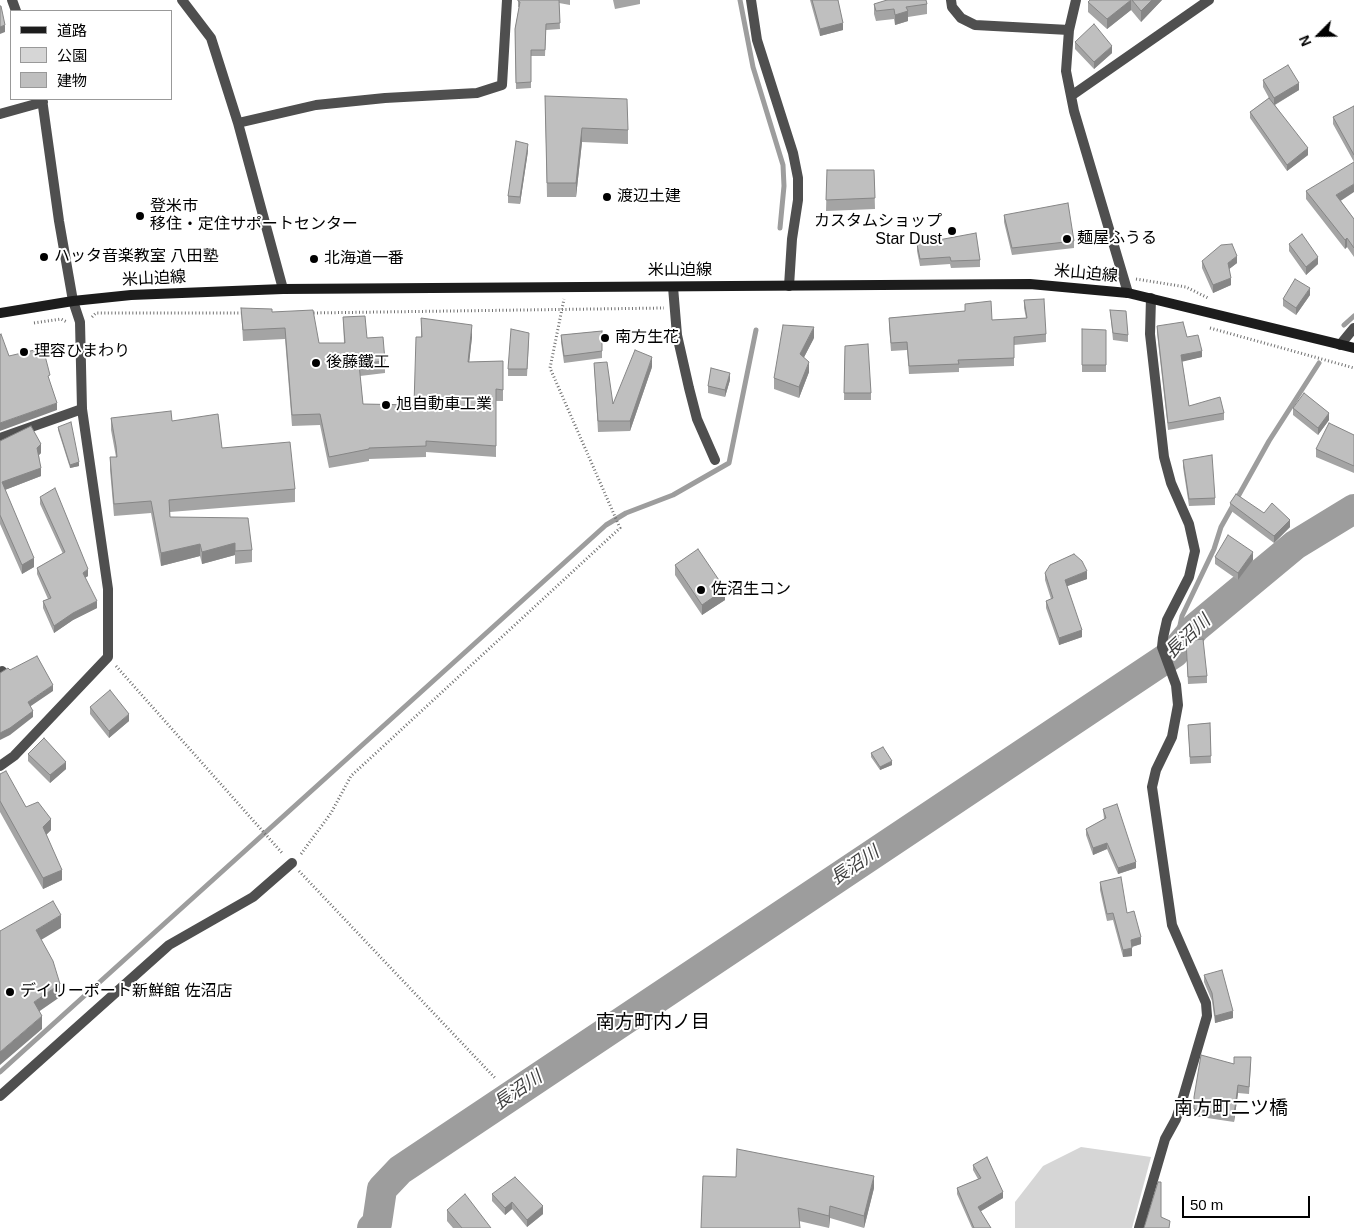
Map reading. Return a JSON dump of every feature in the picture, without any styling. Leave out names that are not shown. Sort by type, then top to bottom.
[{"type":"main road","name":"米山迫線","points":[[0,313],[73,301],[131,295],[283,289],[1030,284],[1128,293],[1354,348]]},
{"type":"street","points":[[182,0],[211,38],[238,123],[283,289]]},
{"type":"street","points":[[238,123],[316,106],[385,98],[477,93],[502,85],[507,0]]},
{"type":"street","points":[[751,0],[757,40],[798,178],[798,200],[789,286]]},
{"type":"street","points":[[951,0],[952,7],[961,18],[975,25],[1069,30]]},
{"type":"street","points":[[1076,0],[1069,30],[1066,71],[1071,96],[1128,293]]},
{"type":"street","points":[[1071,96],[1209,0]]},
{"type":"street","points":[[0,114],[43,101],[73,301],[80,322],[82,409],[108,589],[108,657],[14,756],[0,766]]},
{"type":"street","points":[[674,287],[677,335],[689,388],[697,419],[715,460]]},
{"type":"street","points":[[1139,1228],[1165,1139],[1176,1119],[1207,1016],[1206,1003],[1172,926],[1152,787],[1156,770],[1172,737],[1178,705],[1176,685],[1162,647],[1166,620],[1189,578],[1195,551],[1189,524],[1171,483],[1164,457],[1150,334],[1151,298]]},
{"type":"street","points":[[1340,344],[1354,328]]},
{"type":"street","points":[[0,438],[82,409]]},
{"type":"street","points":[[0,1096],[169,945],[253,897],[289,861]]},
{"type":"path","points":[[289,861],[312,842],[350,776],[620,528],[550,368],[566,286]]},
{"type":"path","points":[[301,313],[662,309]]},
{"type":"path","points":[[28,324],[61,319],[68,322],[80,322],[90,320],[96,313],[246,313]]},
{"type":"path","points":[[1204,327],[1354,368]]},
{"type":"path","points":[[108,657],[289,861],[495,1078]]},
{"type":"green space","points":[[1081,1147],[1151,1157],[1132,1228],[1015,1228],[1015,1202],[1043,1166]]},
{"type":"building","points":[[518,0],[559,0],[560,23],[546,24],[545,50],[531,50],[531,82],[516,83],[515,29],[520,2]]},
{"type":"building","points":[[812,0],[838,0],[843,23],[820,29]]},
{"type":"building","points":[[887,0],[926,0],[927,4],[906,7],[908,11],[895,15],[894,9],[876,11],[874,4]]},
{"type":"building","points":[[1090,0],[1131,0],[1107,19],[1088,2]]},
{"type":"building","points":[[1132,0],[1152,0],[1141,11]]},
{"type":"building","points":[[0,6],[5,25],[0,27]]},
{"type":"building","points":[[1094,24],[1112,46],[1094,62],[1075,42]]},
{"type":"building","points":[[1288,65],[1299,83],[1274,98],[1263,80]]},
{"type":"building","points":[[545,96],[627,99],[628,130],[582,128],[576,183],[547,183]]},
{"type":"building","points":[[1269,98],[1308,148],[1287,165],[1250,112]]},
{"type":"building","points":[[1354,106],[1354,155],[1333,117]]},
{"type":"building","points":[[516,141],[528,144],[520,197],[508,196]]},
{"type":"building","points":[[1354,162],[1354,184],[1336,195],[1354,219],[1354,248],[1347,238],[1345,240],[1306,191]]},
{"type":"building","points":[[827,170],[874,170],[875,198],[826,200]]},
{"type":"building","points":[[1068,203],[1074,241],[1012,248],[1004,215]]},
{"type":"building","points":[[976,233],[980,260],[951,261],[950,257],[920,259],[917,244]]},
{"type":"building","points":[[1302,234],[1318,257],[1306,267],[1289,244]]},
{"type":"building","points":[[1232,244],[1237,256],[1228,263],[1231,278],[1213,285],[1202,261],[1221,245]]},
{"type":"building","points":[[1295,279],[1310,288],[1296,308],[1283,299]]},
{"type":"building","points":[[1044,299],[1046,334],[1014,337],[1014,358],[958,360],[959,364],[909,366],[907,342],[891,343],[889,318],[965,311],[965,304],[991,301],[992,320],[1027,318],[1024,300]]},
{"type":"building","points":[[241,308],[272,309],[272,312],[313,310],[319,343],[345,343],[343,317],[365,316],[367,338],[383,337],[385,361],[359,364],[363,404],[414,405],[416,337],[422,337],[421,318],[472,325],[468,362],[503,361],[503,390],[496,389],[496,446],[426,441],[426,446],[369,448],[329,457],[320,414],[292,415],[285,328],[243,330]]},
{"type":"building","points":[[1110,310],[1126,311],[1128,335],[1113,333]]},
{"type":"building","points":[[1183,322],[1187,337],[1198,335],[1202,351],[1181,355],[1189,406],[1220,397],[1224,413],[1168,423],[1157,326]]},
{"type":"building","points":[[783,325],[814,327],[800,354],[809,362],[799,387],[774,378]]},
{"type":"building","points":[[511,329],[529,333],[527,369],[508,369]]},
{"type":"building","points":[[1082,329],[1106,330],[1106,365],[1082,365]]},
{"type":"building","points":[[602,331],[602,351],[564,356],[561,335]]},
{"type":"building","points":[[0,335],[9,356],[43,348],[50,375],[48,376],[57,403],[0,423]]},
{"type":"building","points":[[868,344],[871,393],[844,393],[845,346]]},
{"type":"building","points":[[635,350],[652,357],[630,421],[598,421],[594,363],[607,362],[613,404]]},
{"type":"building","points":[[711,368],[730,373],[725,390],[708,386]]},
{"type":"building","points":[[1304,393],[1329,413],[1318,428],[1293,408]]},
{"type":"building","points":[[171,411],[172,421],[218,414],[222,448],[290,442],[295,489],[169,500],[170,517],[248,518],[252,550],[235,551],[235,543],[202,552],[200,544],[161,553],[151,501],[114,504],[110,457],[117,457],[111,418]]},
{"type":"building","points":[[71,422],[79,462],[70,465],[58,427]]},
{"type":"building","points":[[1329,423],[1354,435],[1354,466],[1316,449]]},
{"type":"building","points":[[31,426],[41,444],[37,448],[41,468],[2,482],[34,558],[22,565],[0,515],[0,441]]},
{"type":"building","points":[[1212,455],[1215,498],[1189,499],[1183,460]]},
{"type":"building","points":[[55,488],[88,569],[83,573],[97,601],[73,613],[54,626],[43,601],[51,598],[37,568],[65,552],[40,497]]},
{"type":"building","points":[[1236,494],[1264,513],[1272,503],[1290,520],[1274,536],[1230,503]]},
{"type":"building","points":[[1228,535],[1253,552],[1238,573],[1215,557]]},
{"type":"building","points":[[698,549],[725,589],[702,605],[675,565]]},
{"type":"building","points":[[1074,554],[1082,561],[1087,571],[1065,580],[1082,630],[1059,638],[1046,601],[1053,598],[1045,573],[1050,565]]},
{"type":"building","points":[[1203,639],[1207,676],[1188,677],[1186,641]]},
{"type":"building","points":[[37,656],[53,685],[28,702],[33,711],[0,733],[0,673]]},
{"type":"building","points":[[110,690],[129,714],[109,731],[90,707]]},
{"type":"building","points":[[1210,723],[1211,756],[1190,757],[1188,725]]},
{"type":"building","points":[[44,738],[66,762],[50,775],[28,754]]},
{"type":"building","points":[[883,747],[892,761],[880,767],[871,753]]},
{"type":"building","points":[[6,771],[26,807],[38,802],[51,819],[43,827],[62,870],[43,878],[0,801],[0,774]]},
{"type":"building","points":[[1117,804],[1136,862],[1118,868],[1107,843],[1093,848],[1086,829],[1106,818],[1103,809]]},
{"type":"building","points":[[1121,877],[1127,913],[1134,911],[1141,937],[1131,940],[1132,948],[1123,950],[1113,913],[1107,914],[1100,882]]},
{"type":"building","points":[[53,901],[61,915],[36,930],[53,961],[60,984],[34,1002],[42,1016],[0,1052],[0,931]]},
{"type":"building","points":[[1222,970],[1233,1011],[1215,1016],[1212,993],[1204,975]]},
{"type":"building","points":[[1201,1055],[1234,1064],[1234,1057],[1251,1057],[1249,1087],[1238,1085],[1234,1115],[1194,1109],[1194,1097]]},
{"type":"building","points":[[737,1149],[874,1176],[864,1216],[830,1206],[829,1216],[798,1208],[800,1228],[701,1228],[703,1176],[736,1177]]},
{"type":"building","points":[[987,1157],[1003,1192],[978,1207],[991,1228],[974,1228],[957,1188],[981,1178],[973,1165]]},
{"type":"building","points":[[515,1177],[543,1206],[527,1220],[512,1202],[505,1208],[492,1194]]},
{"type":"building","points":[[1158,1182],[1161,1182],[1161,1217],[1170,1221],[1169,1228],[1144,1228]]},
{"type":"building","points":[[465,1194],[491,1228],[462,1228],[447,1210]]},
{"type":"waterway","points":[[740,0],[753,67],[783,165],[784,186],[780,228]]},
{"type":"waterway","points":[[1344,325],[1354,316]]},
{"type":"waterway","points":[[0,1072],[606,525],[626,513],[673,495],[729,463],[756,330]]},
{"type":"waterway","points":[[1174,653],[1182,616],[1214,549],[1221,527],[1269,441],[1319,363]]},
{"type":"waterway","name":"長沼川","points":[[372,1228],[377,1223],[382,1189],[400,1170],[1174,653],[1195,628],[1295,545],[1354,509]]},
{"type":"place","name":"渡辺土建","points":[[607,197]]},
{"type":"place","name":"登米市 移住・定住サポートセンター","points":[[140,216]]},
{"type":"place","name":"カスタムショップ Star Dust","points":[[952,231]]},
{"type":"place","name":"麺屋ふうる","points":[[1067,239]]},
{"type":"place","name":"ハッタ音楽教室 八田塾","points":[[44,257]]},
{"type":"place","name":"北海道一番","points":[[314,259]]},
{"type":"place","name":"南方生花","points":[[605,338]]},
{"type":"place","name":"理容ひまわり","points":[[24,352]]},
{"type":"place","name":"後藤鐵工","points":[[316,363]]},
{"type":"place","name":"旭自動車工業","points":[[386,405]]},
{"type":"place","name":"佐沼生コン","points":[[701,590]]},
{"type":"place","name":"デイリーポート新鮮館 佐沼店","points":[[10,992]]},
{"type":"district","name":"南方町内ノ目","points":[[653,1023]]},
{"type":"district","name":"南方町二ツ橋","points":[[1231,1109]]}]
